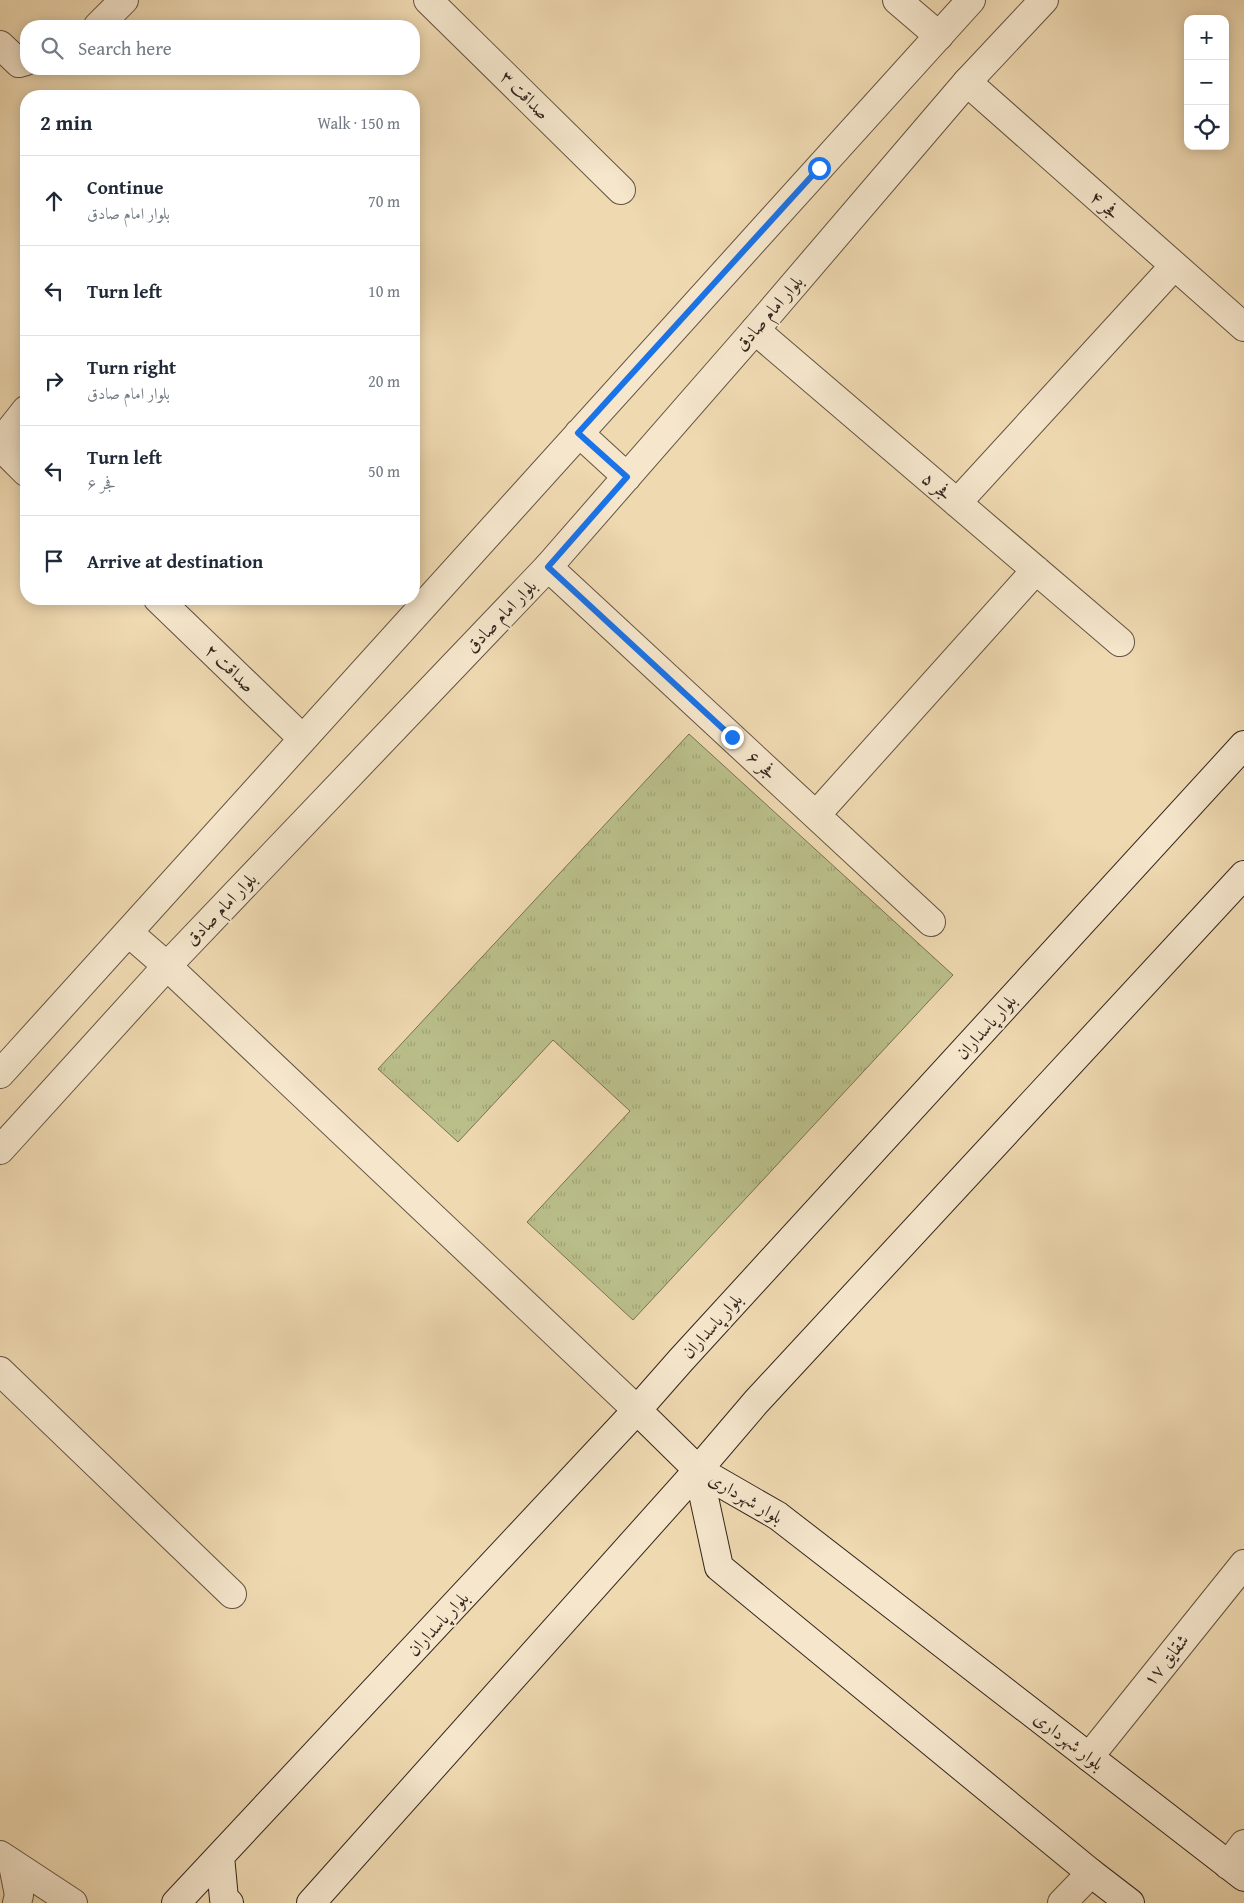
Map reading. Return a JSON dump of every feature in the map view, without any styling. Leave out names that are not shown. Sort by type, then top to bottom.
[{"type":"street","points":[[104,20],[124,0]]},
{"type":"street","name":"صداقت ۳","points":[[428,0],[621,190]]},
{"type":"street","points":[[897,0],[939,36]]},
{"type":"street","points":[[0,1074],[971,0]]},
{"type":"street","name":"بلوار امام صادق","points":[[0,1150],[167,966],[548,567],[755,330],[967,82],[1044,0]]},
{"type":"street","points":[[0,45],[20,62]]},
{"type":"street","name":"فجر ۴","points":[[967,82],[1244,327]]},
{"type":"street","points":[[957,503],[1174,266]]},
{"type":"street","name":"فجر ۵","points":[[755,330],[1120,642]]},
{"type":"street","points":[[20,418],[11,429],[8,454],[20,466]]},
{"type":"street","points":[[578,433],[627,477]]},
{"type":"street","name":"فجر ۶","points":[[548,567],[931,922]]},
{"type":"street","points":[[816,815],[1036,570]]},
{"type":"street","name":"صداقت ۲","points":[[164,605],[302,738]]},
{"type":"street","name":"بلوار پاسداران","points":[[176,1903],[637,1410],[1244,745]]},
{"type":"street","points":[[311,1903],[698,1470],[762,1394],[1244,875]]},
{"type":"street","points":[[129,932],[637,1410],[698,1470]]},
{"type":"street","points":[[0,1372],[232,1594]]},
{"type":"street","name":"بلوار شهرداری","points":[[698,1470],[778,1516],[1089,1756],[1239,1862]]},
{"type":"street","name":"بلوار شهرداری","points":[[698,1470],[719,1567],[1130,1903]]},
{"type":"street","name":"شقایق ۱۷","points":[[1089,1756],[1244,1564]]},
{"type":"street","points":[[220,1856],[224,1899],[229,1903]]},
{"type":"street","points":[[7,1860],[19,1895],[17,1903]]},
{"type":"street","points":[[7,1860],[73,1903]]},
{"type":"street","points":[[1062,1903],[1091,1873]]},
{"type":"green space","points":[[689,734],[953,975],[633,1320],[527,1222],[630,1111],[553,1040],[458,1142],[378,1069]]},
{"type":"route","points":[[732,737],[548,567],[627,477],[578,433],[819,168]]}]
